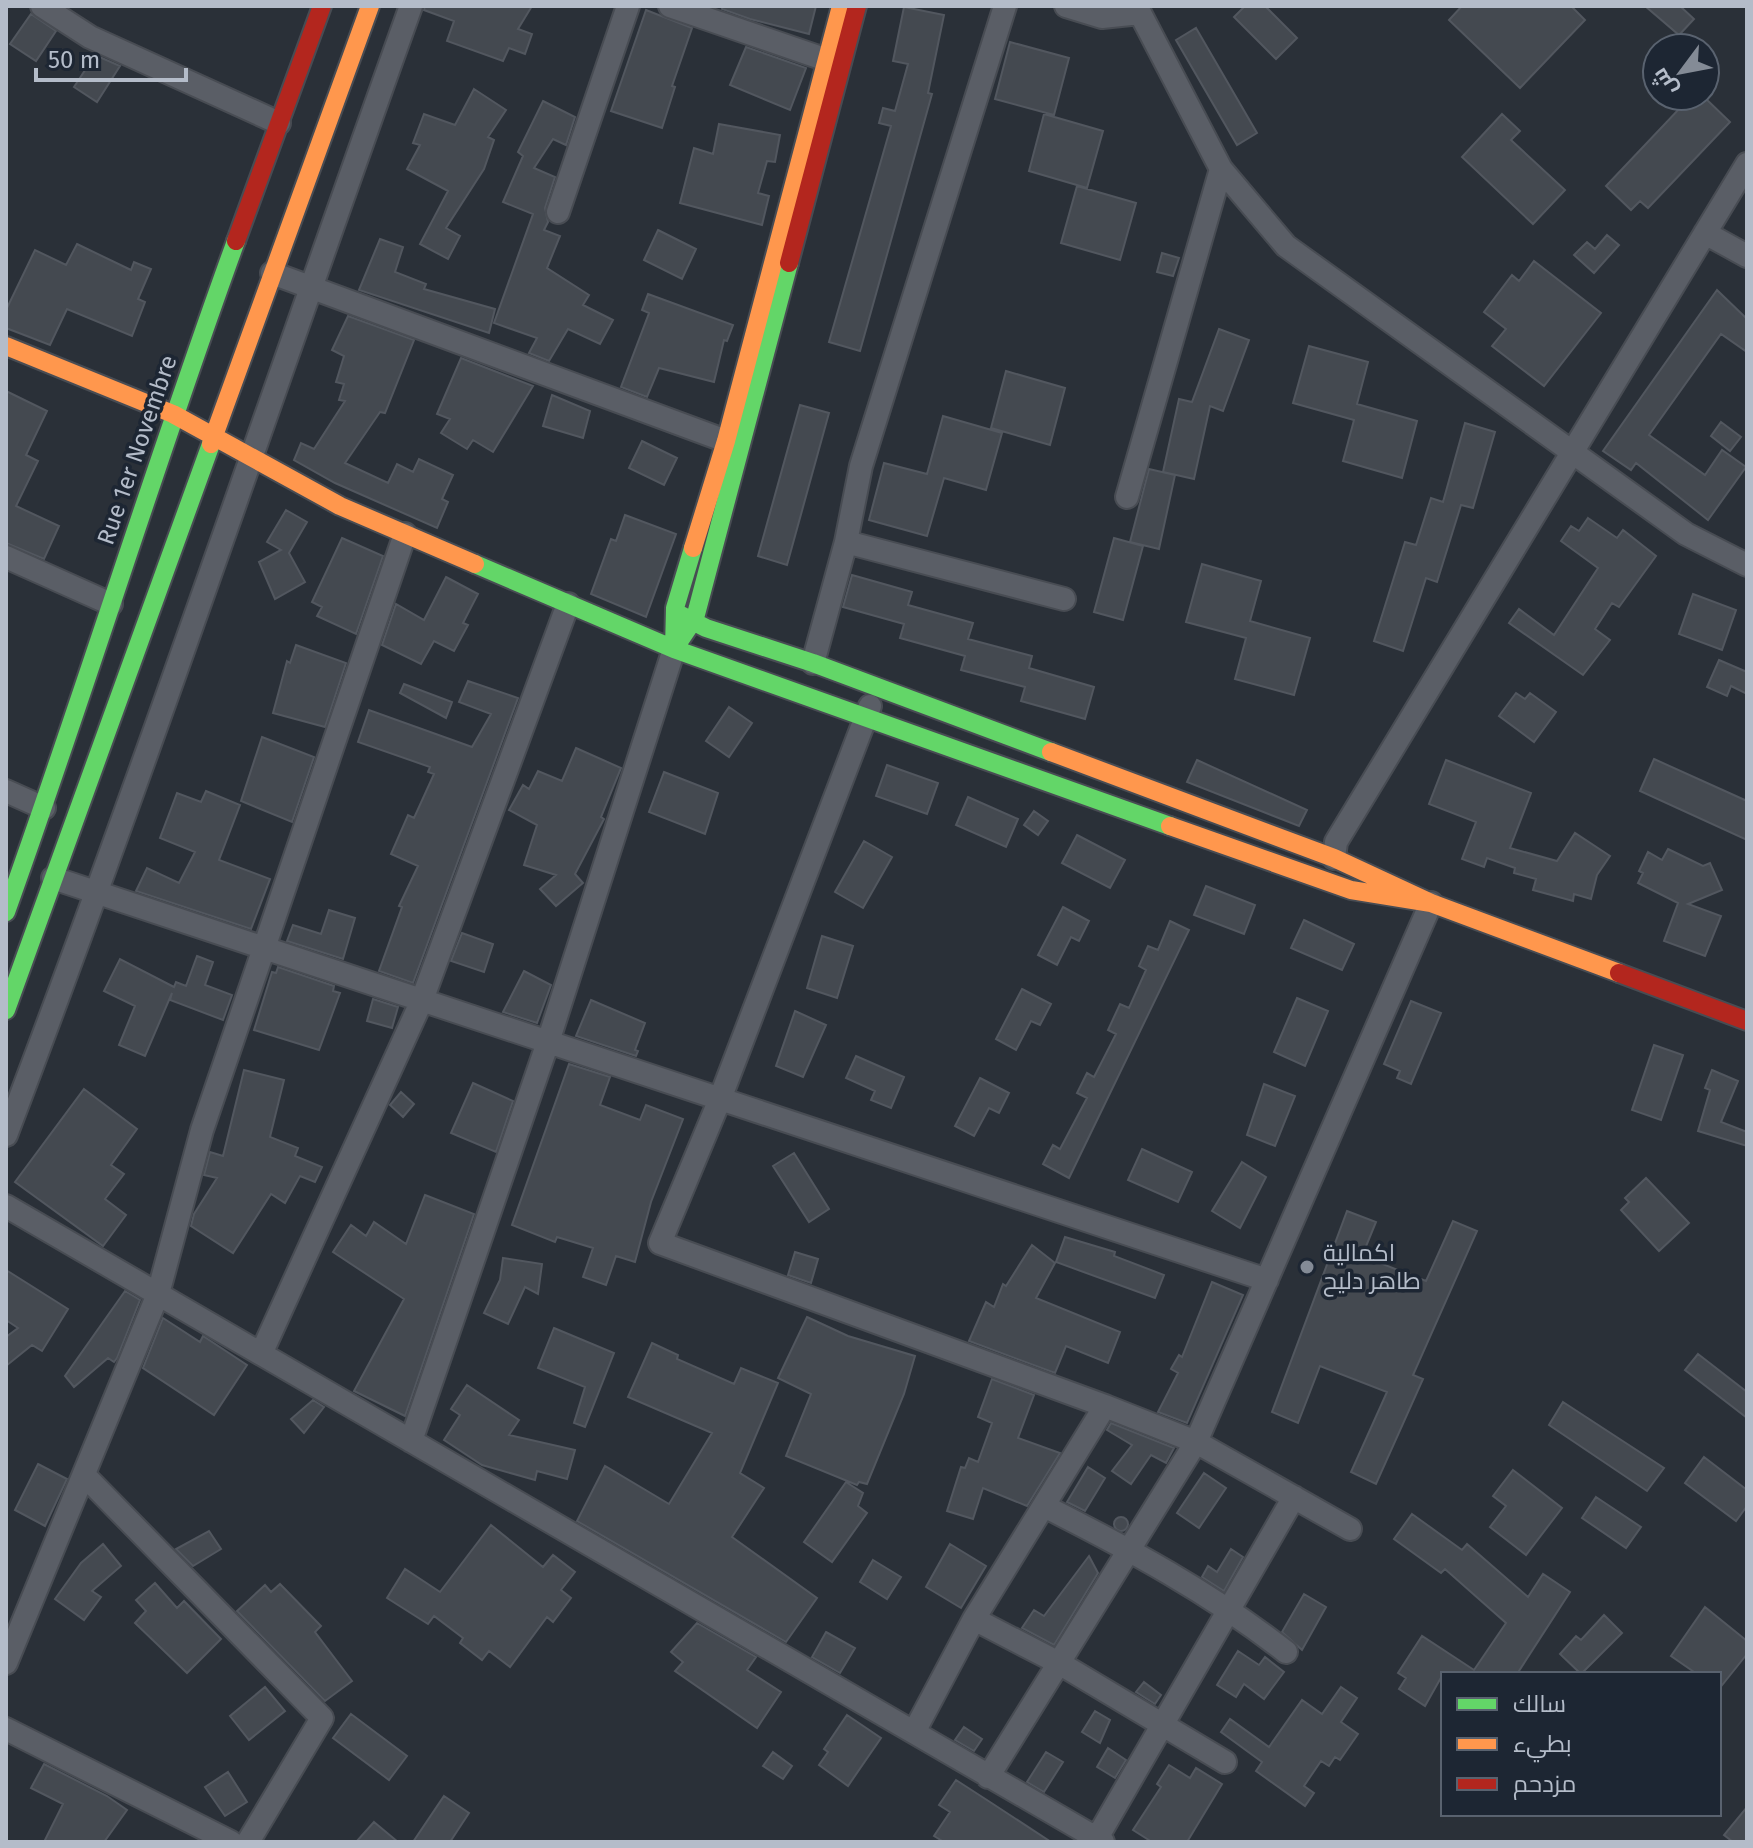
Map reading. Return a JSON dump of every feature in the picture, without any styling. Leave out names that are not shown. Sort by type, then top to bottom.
[{"type":"street","points":[[42,6],[90,37],[279,123]]},
{"type":"street","name":"Rue 1er Novembre","points":[[6,912],[44,808],[173,414],[322,6]]},
{"type":"street","points":[[6,1010],[370,6]]},
{"type":"street","points":[[6,1135],[98,893],[249,455],[411,6]]},
{"type":"street","points":[[558,212],[628,6]]},
{"type":"street","points":[[670,6],[700,11],[827,60]]},
{"type":"street","points":[[411,1441],[548,1042],[674,649],[675,612],[726,441],[841,6]]},
{"type":"street","points":[[674,649],[693,621],[857,6]]},
{"type":"street","points":[[813,663],[846,542],[861,466],[1005,6]]},
{"type":"street","points":[[1066,6],[1102,17],[1143,10],[1221,169],[1286,246],[1686,534],[1747,565]]},
{"type":"street","points":[[1334,858],[1336,842],[1747,164]]},
{"type":"street","points":[[1127,497],[1221,169]]},
{"type":"street","points":[[1705,233],[1747,256]]},
{"type":"street","points":[[272,273],[726,441]]},
{"type":"street","points":[[6,346],[173,414],[340,506],[674,649],[1351,890],[1431,903]]},
{"type":"street","points":[[6,1663],[158,1294],[202,1130],[405,534]]},
{"type":"street","points":[[846,542],[1064,599]]},
{"type":"street","points":[[6,557],[111,604]]},
{"type":"street","points":[[261,1354],[422,1000],[568,604]]},
{"type":"street","points":[[675,612],[1334,858],[1431,903],[1747,1021]]},
{"type":"street","points":[[877,688],[720,1099],[660,1243],[1196,1442],[1350,1529]]},
{"type":"street","points":[[6,791],[44,808]]},
{"type":"street","points":[[53,878],[1267,1280]]},
{"type":"street","points":[[988,1777],[1196,1442],[1431,903]]},
{"type":"street","points":[[6,1206],[1100,1840],[1294,1497]]},
{"type":"street","points":[[914,1732],[974,1619],[1105,1406]]},
{"type":"street","points":[[84,1475],[322,1718],[248,1842]]},
{"type":"street","points":[[1044,1506],[1230,1608],[1286,1652]]},
{"type":"street","points":[[974,1619],[1059,1663],[1225,1762]]},
{"type":"street","points":[[6,1729],[231,1842]]},
{"type":"building","points":[[425,6],[532,6],[518,29],[532,34],[525,54],[509,48],[503,61],[447,41],[454,21],[424,10]]},
{"type":"building","points":[[723,6],[816,6],[809,34],[750,19],[722,9]]},
{"type":"building","points":[[1245,6],[1265,6],[1297,38],[1276,59],[1234,17]]},
{"type":"building","points":[[1462,6],[1571,6],[1585,20],[1520,88],[1449,20]]},
{"type":"building","points":[[1645,6],[1680,6],[1694,19],[1682,32],[1675,32]]},
{"type":"building","points":[[904,7],[944,15],[928,93],[932,94],[860,351],[829,342],[891,126],[879,123],[883,108],[895,111],[908,64],[893,61]]},
{"type":"building","points":[[646,10],[692,28],[672,86],[675,87],[662,128],[611,111]]},
{"type":"building","points":[[31,14],[56,31],[36,61],[10,44]]},
{"type":"building","points":[[1196,28],[1257,133],[1237,145],[1176,40]]},
{"type":"building","points":[[1010,42],[1069,58],[1054,115],[995,99]]},
{"type":"building","points":[[746,47],[806,68],[790,110],[730,85]]},
{"type":"building","points":[[95,55],[120,66],[97,102],[74,87]]},
{"type":"building","points":[[474,89],[506,110],[488,137],[494,140],[484,169],[446,228],[460,236],[448,259],[420,244],[448,191],[407,169],[420,145],[413,143],[424,114],[455,125]]},
{"type":"building","points":[[543,101],[575,117],[566,145],[553,139],[534,168],[555,177],[545,208],[548,222],[544,230],[560,236],[547,268],[589,295],[583,305],[613,320],[600,344],[568,329],[549,361],[529,353],[537,338],[494,323],[533,214],[503,202],[523,156],[518,152]]},
{"type":"building","points":[[1676,112],[1720,112],[1730,122],[1648,208],[1640,201],[1631,210],[1606,186]]},
{"type":"building","points":[[1044,114],[1103,131],[1087,188],[1029,171]]},
{"type":"building","points":[[1502,114],[1520,131],[1511,140],[1565,190],[1533,224],[1462,157]]},
{"type":"building","points":[[719,124],[780,135],[775,162],[767,161],[758,193],[769,196],[762,225],[680,203],[694,148],[713,154]]},
{"type":"building","points":[[1077,186],[1136,203],[1120,260],[1061,243]]},
{"type":"building","points":[[658,230],[696,249],[682,279],[644,260]]},
{"type":"building","points":[[1607,235],[1619,245],[1594,273],[1574,255],[1587,242],[1595,249]]},
{"type":"building","points":[[380,239],[403,247],[395,272],[426,284],[424,289],[495,309],[489,333],[359,290]]},
{"type":"building","points":[[77,244],[131,270],[134,262],[151,269],[138,299],[145,302],[132,336],[67,309],[50,345],[6,328],[6,310],[35,250],[66,265]]},
{"type":"building","points":[[1162,253],[1179,258],[1173,276],[1157,272]]},
{"type":"building","points":[[1534,261],[1601,313],[1544,386],[1492,346],[1506,329],[1484,312],[1512,275],[1519,281]]},
{"type":"building","points":[[1717,290],[1747,319],[1747,352],[1721,334],[1649,435],[1705,475],[1722,450],[1746,467],[1708,520],[1636,463],[1631,470],[1603,451]]},
{"type":"building","points":[[648,294],[733,325],[727,341],[724,340],[714,382],[659,368],[647,397],[621,387],[649,313],[642,310]]},
{"type":"building","points":[[348,316],[414,340],[385,413],[380,412],[345,463],[388,483],[397,464],[413,472],[419,459],[453,475],[442,499],[448,502],[437,528],[335,483],[294,460],[301,443],[314,449],[345,401],[339,400],[344,384],[336,382],[344,356],[332,350]]},
{"type":"building","points":[[1219,329],[1249,340],[1223,411],[1210,406],[1194,479],[1163,472],[1179,399],[1192,402]]},
{"type":"building","points":[[1309,346],[1368,362],[1357,404],[1417,421],[1402,478],[1343,461],[1354,420],[1293,403]]},
{"type":"building","points":[[461,358],[533,386],[493,452],[473,440],[467,449],[441,433],[450,419],[437,414]]},
{"type":"building","points":[[1006,371],[1065,388],[1050,445],[991,428]]},
{"type":"building","points":[[6,391],[47,411],[26,455],[38,461],[16,506],[59,526],[44,559],[6,543]]},
{"type":"building","points":[[552,395],[590,411],[583,438],[543,426]]},
{"type":"building","points":[[800,405],[829,413],[787,565],[758,556]]},
{"type":"building","points":[[943,416],[1002,433],[986,490],[944,478],[927,536],[869,520],[884,463],[927,474]]},
{"type":"building","points":[[1721,422],[1741,437],[1730,451],[1711,436]]},
{"type":"building","points":[[1465,423],[1495,432],[1473,508],[1461,505],[1437,582],[1426,578],[1403,651],[1374,641],[1405,542],[1416,545],[1431,498],[1443,502]]},
{"type":"building","points":[[642,441],[677,458],[664,485],[629,468]]},
{"type":"building","points":[[1149,469],[1175,475],[1159,549],[1130,542]]},
{"type":"building","points":[[286,510],[307,522],[289,553],[305,582],[275,599],[259,562],[281,550],[267,542]]},
{"type":"building","points":[[625,515],[676,534],[646,617],[591,594],[611,539],[616,541]]},
{"type":"building","points":[[1588,518],[1617,538],[1623,530],[1656,556],[1619,607],[1612,603],[1595,629],[1610,640],[1583,675],[1509,623],[1519,609],[1554,635],[1598,568],[1561,541],[1571,526],[1579,531]]},
{"type":"building","points":[[342,538],[383,556],[356,634],[317,616],[322,607],[312,602]]},
{"type":"building","points":[[1114,538],[1143,546],[1123,620],[1094,612]]},
{"type":"building","points":[[1202,564],[1261,581],[1250,621],[1310,638],[1294,695],[1235,679],[1246,638],[1186,622]]},
{"type":"building","points":[[852,575],[912,592],[908,605],[973,623],[968,639],[1032,656],[1029,668],[1094,687],[1085,719],[1021,701],[1025,687],[961,670],[965,656],[900,638],[904,624],[843,607]]},
{"type":"building","points":[[446,577],[478,594],[463,623],[468,625],[454,651],[434,641],[421,664],[382,645],[396,604],[424,620]]},
{"type":"building","points":[[1693,594],[1736,610],[1722,650],[1679,634]]},
{"type":"building","points":[[296,645],[346,663],[325,727],[273,713],[287,661],[290,663]]},
{"type":"building","points":[[1719,660],[1747,672],[1747,694],[1731,686],[1727,696],[1707,687]]},
{"type":"building","points":[[468,681],[518,698],[413,983],[379,971],[402,907],[399,906],[418,866],[391,854],[408,815],[414,818],[434,774],[428,772],[430,767],[358,742],[369,710],[472,747],[491,714],[459,702]]},
{"type":"building","points":[[404,684],[452,702],[446,718],[400,693]]},
{"type":"building","points":[[1516,693],[1525,699],[1530,693],[1556,712],[1534,742],[1499,716]]},
{"type":"building","points":[[729,707],[752,723],[729,757],[706,741]]},
{"type":"building","points":[[262,737],[314,757],[292,822],[241,801]]},
{"type":"building","points":[[576,748],[621,768],[601,817],[604,819],[575,874],[583,883],[556,906],[540,889],[556,875],[524,865],[537,825],[509,810],[523,785],[529,789],[538,771],[562,781]]},
{"type":"building","points":[[1654,759],[1747,801],[1747,840],[1640,791]]},
{"type":"building","points":[[1197,760],[1307,810],[1299,826],[1187,782]]},
{"type":"building","points":[[1446,760],[1531,793],[1510,848],[1557,861],[1575,833],[1610,856],[1597,875],[1591,899],[1574,894],[1573,901],[1533,890],[1536,879],[1514,873],[1515,868],[1487,858],[1484,867],[1462,859],[1476,822],[1429,804]]},
{"type":"building","points":[[887,765],[938,783],[927,814],[876,796]]},
{"type":"building","points":[[664,772],[718,793],[705,834],[649,812]]},
{"type":"building","points":[[206,791],[240,805],[219,860],[270,879],[251,929],[136,891],[147,868],[179,883],[195,852],[160,838],[177,793],[201,802]]},
{"type":"building","points":[[968,797],[1018,819],[1006,847],[956,825]]},
{"type":"building","points":[[1034,811],[1048,821],[1038,835],[1024,825]]},
{"type":"building","points":[[1077,835],[1125,860],[1110,888],[1062,863]]},
{"type":"building","points":[[864,841],[892,857],[863,908],[835,892]]},
{"type":"building","points":[[1668,849],[1703,866],[1710,863],[1722,890],[1688,904],[1721,916],[1705,956],[1664,941],[1678,903],[1638,883],[1643,873],[1639,871],[1648,852],[1662,860]]},
{"type":"building","points":[[1206,886],[1255,905],[1244,934],[1194,915]]},
{"type":"building","points":[[1063,907],[1089,921],[1079,941],[1071,937],[1057,965],[1038,955]]},
{"type":"building","points":[[329,910],[355,918],[343,959],[287,941],[293,925],[321,934]]},
{"type":"building","points":[[1304,920],[1354,944],[1342,970],[1291,948]]},
{"type":"building","points":[[1170,921],[1189,930],[1069,1178],[1043,1164],[1053,1145],[1060,1149],[1087,1098],[1077,1093],[1087,1073],[1094,1077],[1116,1034],[1108,1030],[1120,1004],[1129,1008],[1146,970],[1139,966],[1148,946],[1158,950]]},
{"type":"building","points":[[462,933],[493,944],[484,972],[451,961]]},
{"type":"building","points":[[822,936],[853,946],[837,998],[807,988]]},
{"type":"building","points":[[197,956],[213,962],[205,985],[232,995],[223,1020],[170,1000],[172,993],[145,1056],[119,1045],[135,1006],[104,991],[120,959],[174,987],[176,982],[186,986]]},
{"type":"building","points":[[278,967],[334,986],[333,991],[340,993],[319,1050],[254,1030],[272,972],[276,973]]},
{"type":"building","points":[[524,971],[551,985],[537,1023],[503,1012]]},
{"type":"building","points":[[1022,989],[1051,1004],[1040,1025],[1031,1021],[1016,1050],[996,1039]]},
{"type":"building","points":[[1297,998],[1328,1011],[1305,1066],[1274,1052]]},
{"type":"building","points":[[373,999],[398,1007],[392,1028],[367,1021]]},
{"type":"building","points":[[591,1000],[645,1023],[635,1050],[638,1051],[636,1056],[576,1036]]},
{"type":"building","points":[[1411,1001],[1441,1013],[1411,1084],[1397,1078],[1400,1071],[1384,1064]]},
{"type":"building","points":[[795,1011],[826,1025],[803,1077],[776,1066]]},
{"type":"building","points":[[1654,1045],[1683,1055],[1661,1120],[1632,1110]]},
{"type":"building","points":[[856,1056],[904,1077],[891,1108],[871,1100],[875,1091],[846,1078]]},
{"type":"building","points":[[569,1064],[610,1077],[600,1105],[640,1120],[646,1105],[683,1119],[651,1202],[635,1262],[616,1256],[606,1285],[583,1277],[593,1248],[557,1237],[555,1242],[512,1225]]},
{"type":"building","points":[[244,1070],[284,1080],[270,1137],[298,1148],[295,1156],[322,1167],[315,1182],[300,1176],[285,1203],[271,1194],[233,1253],[191,1226],[194,1214],[217,1178],[204,1175],[210,1152],[223,1156]]},
{"type":"building","points":[[1712,1070],[1738,1081],[1721,1122],[1747,1132],[1747,1146],[1698,1131],[1710,1090],[1705,1088]]},
{"type":"building","points":[[980,1078],[1009,1093],[999,1113],[989,1108],[974,1136],[955,1126]]},
{"type":"building","points":[[473,1083],[513,1101],[496,1152],[451,1133]]},
{"type":"building","points":[[1264,1084],[1295,1096],[1275,1146],[1247,1135]]},
{"type":"building","points":[[84,1089],[137,1129],[111,1165],[124,1174],[105,1199],[126,1215],[103,1246],[15,1182]]},
{"type":"building","points":[[401,1092],[414,1104],[403,1117],[390,1105]]},
{"type":"building","points":[[1142,1149],[1192,1172],[1178,1202],[1128,1180]]},
{"type":"building","points":[[794,1153],[829,1209],[809,1222],[773,1166]]},
{"type":"building","points":[[1242,1162],[1266,1177],[1240,1228],[1212,1211]]},
{"type":"building","points":[[1646,1178],[1689,1223],[1659,1251],[1621,1210],[1629,1202],[1625,1198]]},
{"type":"building","points":[[425,1195],[474,1214],[405,1416],[354,1391],[404,1299],[333,1252],[351,1225],[366,1236],[374,1222],[406,1244]]},
{"type":"building","points":[[1347,1211],[1376,1222],[1362,1256],[1426,1281],[1453,1221],[1477,1231],[1413,1375],[1423,1379],[1376,1484],[1351,1472],[1387,1392],[1320,1366],[1298,1423],[1272,1412]]},
{"type":"building","points":[[1065,1237],[1115,1252],[1114,1256],[1164,1275],[1155,1298],[1056,1262]]},
{"type":"building","points":[[1032,1245],[1055,1263],[1036,1298],[1120,1332],[1108,1363],[1066,1346],[1055,1373],[969,1341],[986,1302],[994,1307],[1003,1284],[1006,1286]]},
{"type":"building","points":[[795,1252],[818,1259],[811,1283],[788,1275]]},
{"type":"building","points":[[503,1258],[542,1264],[538,1294],[525,1287],[508,1324],[484,1313],[500,1280]]},
{"type":"building","points":[[6,1270],[68,1309],[42,1351],[32,1345],[6,1366],[6,1337],[18,1328],[6,1320]]},
{"type":"building","points":[[1212,1282],[1243,1295],[1187,1423],[1158,1412],[1178,1373],[1171,1369],[1179,1355],[1182,1357]]},
{"type":"building","points":[[125,1291],[140,1300],[117,1358],[114,1362],[108,1358],[74,1387],[65,1376]]},
{"type":"building","points":[[807,1317],[848,1336],[915,1356],[904,1394],[867,1484],[859,1482],[857,1485],[786,1456],[811,1394],[778,1378]]},
{"type":"building","points":[[163,1318],[200,1342],[203,1336],[247,1365],[214,1415],[143,1368]]},
{"type":"building","points":[[554,1328],[614,1353],[585,1427],[574,1423],[585,1387],[538,1368]]},
{"type":"building","points":[[652,1343],[678,1355],[677,1359],[734,1384],[741,1368],[778,1383],[740,1473],[764,1488],[732,1537],[817,1598],[786,1642],[577,1521],[605,1466],[669,1504],[712,1433],[628,1397]]},
{"type":"building","points":[[1698,1354],[1747,1392],[1747,1418],[1685,1370]]},
{"type":"building","points":[[992,1379],[1034,1395],[1018,1438],[1060,1453],[1027,1506],[983,1488],[973,1519],[947,1511],[961,1467],[965,1468],[969,1458],[978,1462],[992,1423],[978,1417]]},
{"type":"building","points":[[467,1385],[519,1420],[509,1435],[575,1450],[567,1479],[537,1471],[535,1480],[482,1465],[444,1440],[460,1415],[451,1409]]},
{"type":"building","points":[[313,1400],[324,1407],[304,1433],[291,1419]]},
{"type":"building","points":[[1563,1402],[1664,1468],[1647,1491],[1549,1425]]},
{"type":"building","points":[[1111,1423],[1174,1448],[1166,1463],[1151,1455],[1131,1484],[1112,1471],[1132,1445],[1107,1430]]},
{"type":"building","points":[[1704,1457],[1747,1490],[1747,1506],[1736,1521],[1685,1483]]},
{"type":"building","points":[[38,1464],[67,1479],[45,1526],[15,1510]]},
{"type":"building","points":[[1088,1467],[1105,1478],[1085,1511],[1067,1502]]},
{"type":"building","points":[[1513,1470],[1562,1508],[1526,1555],[1490,1527],[1506,1506],[1493,1496]]},
{"type":"building","points":[[1204,1473],[1226,1488],[1199,1528],[1177,1513]]},
{"type":"building","points":[[846,1482],[863,1493],[858,1506],[867,1513],[832,1562],[804,1542]]},
{"type":"building","points":[[1596,1497],[1641,1527],[1626,1548],[1582,1518]]},
{"type":"building","points":[[1412,1514],[1462,1550],[1467,1544],[1528,1597],[1543,1574],[1570,1592],[1518,1672],[1441,1672],[1425,1706],[1399,1689],[1406,1678],[1398,1673],[1422,1636],[1474,1670],[1506,1623],[1445,1569],[1441,1573],[1394,1539]]},
{"type":"building","points":[[1121,1517],[1128,1524],[1121,1531],[1114,1524]]},
{"type":"building","points":[[491,1525],[543,1567],[553,1555],[575,1572],[561,1590],[571,1598],[553,1622],[547,1617],[510,1667],[489,1651],[482,1660],[460,1643],[463,1638],[434,1616],[428,1624],[387,1598],[405,1569],[440,1592]]},
{"type":"building","points":[[209,1531],[221,1549],[193,1566],[176,1549]]},
{"type":"building","points":[[103,1544],[121,1566],[92,1591],[101,1597],[84,1620],[55,1599],[81,1563]]},
{"type":"building","points":[[950,1544],[986,1566],[961,1608],[926,1587]]},
{"type":"building","points":[[1231,1549],[1243,1557],[1224,1591],[1202,1577],[1208,1566],[1217,1572]]},
{"type":"building","points":[[1089,1556],[1098,1573],[1054,1645],[1022,1628],[1034,1610],[1044,1616]]},
{"type":"building","points":[[873,1560],[901,1577],[887,1599],[860,1582]]},
{"type":"building","points":[[155,1583],[177,1608],[184,1601],[221,1639],[187,1673],[135,1623],[146,1611],[136,1600]]},
{"type":"building","points":[[280,1584],[321,1626],[315,1632],[352,1681],[325,1701],[237,1611],[265,1585],[271,1592]]},
{"type":"building","points":[[1304,1594],[1326,1607],[1302,1650],[1282,1632]]},
{"type":"building","points":[[1705,1607],[1747,1641],[1747,1654],[1721,1686],[1721,1672],[1694,1672],[1671,1656]]},
{"type":"building","points":[[1604,1615],[1622,1633],[1583,1672],[1579,1672],[1560,1654],[1576,1636],[1581,1640]]},
{"type":"building","points":[[697,1623],[756,1657],[747,1670],[781,1692],[757,1728],[675,1671],[683,1662],[671,1652]]},
{"type":"building","points":[[826,1632],[855,1648],[840,1673],[812,1657]]},
{"type":"building","points":[[1238,1651],[1259,1665],[1265,1657],[1284,1672],[1264,1699],[1244,1684],[1236,1697],[1217,1685]]},
{"type":"building","points":[[1144,1682],[1161,1695],[1155,1704],[1136,1692]]},
{"type":"building","points":[[265,1687],[285,1711],[249,1740],[230,1716]]},
{"type":"building","points":[[1341,1687],[1357,1698],[1341,1722],[1358,1734],[1340,1760],[1335,1757],[1329,1766],[1321,1761],[1304,1786],[1314,1793],[1305,1806],[1256,1771],[1262,1762],[1221,1732],[1230,1719],[1269,1747],[1302,1700],[1322,1714]]},
{"type":"building","points":[[1095,1711],[1110,1720],[1100,1743],[1082,1732]]},
{"type":"building","points":[[351,1714],[407,1756],[389,1780],[333,1738]]},
{"type":"building","points":[[847,1715],[881,1738],[848,1786],[819,1765],[828,1752],[824,1749]]},
{"type":"building","points":[[964,1727],[982,1739],[974,1751],[955,1740]]},
{"type":"building","points":[[1108,1748],[1126,1760],[1115,1778],[1097,1767]]},
{"type":"building","points":[[773,1752],[792,1766],[783,1779],[763,1766]]},
{"type":"building","points":[[1046,1752],[1063,1762],[1044,1792],[1027,1782]]},
{"type":"building","points":[[44,1764],[107,1796],[127,1810],[104,1842],[44,1842],[63,1804],[31,1788]]},
{"type":"building","points":[[1169,1765],[1190,1778],[1196,1768],[1222,1784],[1187,1842],[1152,1842],[1133,1830],[1161,1787],[1157,1784]]},
{"type":"building","points":[[228,1772],[247,1802],[225,1816],[205,1787]]},
{"type":"building","points":[[956,1780],[1051,1842],[944,1842],[934,1836],[950,1812],[939,1805]]},
{"type":"building","points":[[444,1796],[469,1813],[450,1842],[413,1842]]},
{"type":"building","points":[[1747,1807],[1747,1842],[1733,1842],[1724,1835]]},
{"type":"building","points":[[374,1822],[398,1842],[356,1842]]},
{"type":"traffic: fast","points":[[6,912],[236,241]]},
{"type":"traffic: fast","points":[[693,548],[675,608],[674,649],[695,618],[789,263]]},
{"type":"traffic: fast","points":[[6,1010],[211,444]]},
{"type":"traffic: fast","points":[[475,564],[674,649],[1170,826]]},
{"type":"traffic: fast","points":[[677,613],[706,628],[813,663],[1051,752]]},
{"type":"traffic: slow","points":[[211,444],[370,6]]},
{"type":"traffic: slow","points":[[693,548],[726,441],[841,6]]},
{"type":"traffic: slow","points":[[6,346],[173,414],[340,506],[475,564]]},
{"type":"traffic: slow","points":[[1051,752],[1334,858],[1431,903],[1619,973]]},
{"type":"traffic: slow","points":[[1170,826],[1351,890],[1431,903]]},
{"type":"traffic: jam","points":[[236,241],[322,6]]},
{"type":"traffic: jam","points":[[789,263],[857,6]]},
{"type":"traffic: jam","points":[[1619,973],[1747,1021]]},
{"type":"place","name":"اكمالية طاهر دليح","points":[[1307,1267]]}]
